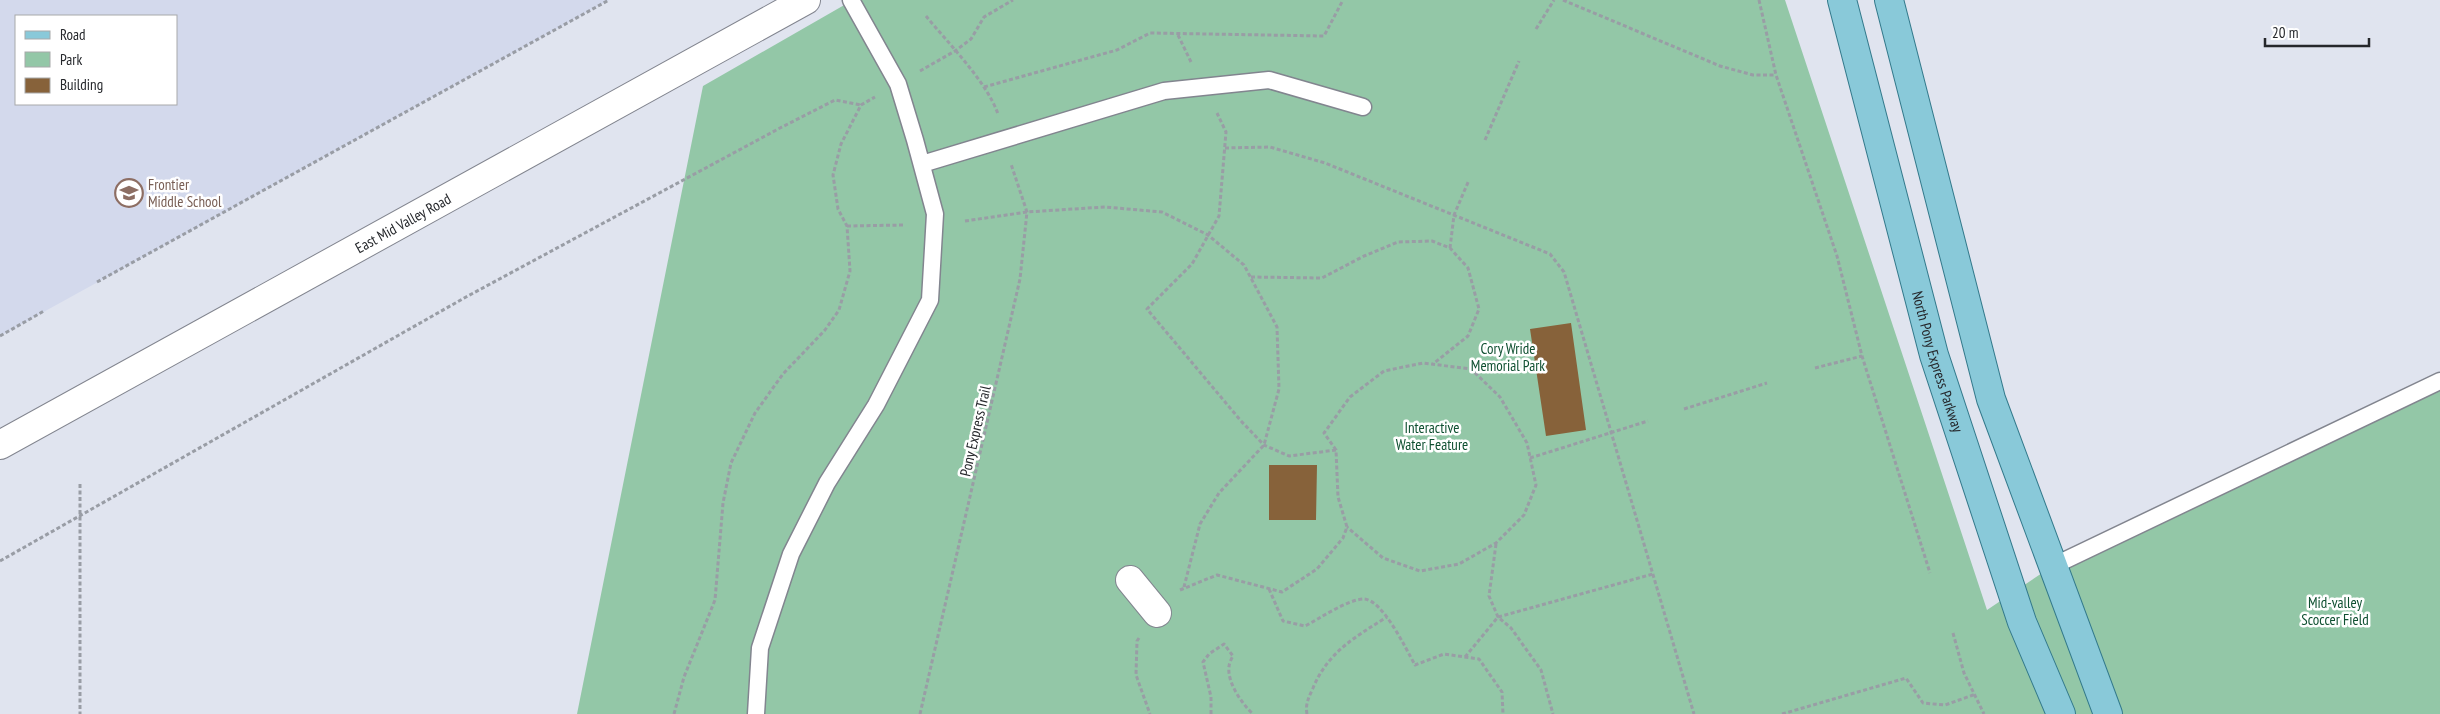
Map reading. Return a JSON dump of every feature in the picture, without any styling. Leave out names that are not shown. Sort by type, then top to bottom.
[{"type":"main road","name":"North Pony Express Parkway","points":[[1842,0],[1934,355],[2022,622],[2061,714]]},
{"type":"main road","points":[[1889,0],[1991,399],[2051,567],[2108,714]]},
{"type":"street","name":"East Mid Valley Road","points":[[0,445],[806,0]]},
{"type":"street","points":[[1130,580],[1157,613]]},
{"type":"lane","points":[[756,714],[760,648],[791,554],[827,483],[876,405],[930,300],[935,214],[922,164],[898,84],[851,0]]},
{"type":"lane","points":[[922,164],[1164,91],[1269,80],[1363,106]]},
{"type":"lane","points":[[2051,567],[2440,381]]},
{"type":"path","points":[[97,282],[609,0]]},
{"type":"path","points":[[918,72],[955,52],[972,39],[984,17],[1013,0]]},
{"type":"path","points":[[984,87],[1117,50],[1150,33],[1178,35],[1324,36],[1343,0]]},
{"type":"path","points":[[1536,29],[1554,0]]},
{"type":"path","points":[[1563,0],[1720,66],[1753,74],[1776,75]]},
{"type":"path","points":[[1759,0],[1776,75],[1836,256],[1862,356],[1930,573]]},
{"type":"path","points":[[926,16],[984,87],[993,100],[999,119]]},
{"type":"path","points":[[1178,35],[1192,65]]},
{"type":"path","points":[[1485,140],[1519,61]]},
{"type":"path","points":[[674,714],[684,677],[715,600],[723,504],[731,462],[755,413],[784,374],[825,330],[839,310],[850,271],[847,226],[838,209],[833,175],[841,144],[861,105],[875,97]]},
{"type":"path","points":[[0,561],[458,302],[780,128],[835,100],[861,105]]},
{"type":"path","points":[[1214,108],[1226,132],[1218,216],[1192,264],[1147,309],[1242,422],[1264,445],[1289,456],[1336,450]]},
{"type":"path","points":[[1225,148],[1270,147],[1316,160],[1550,254],[1564,272],[1694,714]]},
{"type":"path","name":"Pony Express Trail","points":[[920,714],[1020,279],[1026,212],[1011,162]]},
{"type":"path","points":[[1450,248],[1454,215],[1469,180]]},
{"type":"path","points":[[965,221],[1026,212],[1105,208],[1162,212],[1208,235],[1244,265],[1277,327],[1279,389],[1264,445],[1218,493],[1200,524],[1184,588]]},
{"type":"path","points":[[847,226],[904,225]]},
{"type":"path","points":[[1251,277],[1322,278],[1364,256],[1398,242],[1432,241],[1450,248],[1468,268],[1479,309],[1468,336],[1433,364]]},
{"type":"path","points":[[0,336],[44,310]]},
{"type":"path","points":[[1815,368],[1862,356]]},
{"type":"path","points":[[1423,363],[1471,370],[1500,397],[1527,443],[1536,486],[1524,515],[1496,543],[1459,564],[1420,571],[1383,558],[1347,527],[1338,497],[1336,450],[1324,433],[1350,398],[1384,371],[1423,363]]},
{"type":"path","points":[[1684,409],[1767,383]]},
{"type":"path","points":[[1530,458],[1648,421]]},
{"type":"path","points":[[80,484],[80,714]]},
{"type":"path","points":[[1150,714],[1136,675],[1137,641],[1162,604],[1184,588],[1217,575],[1282,592],[1317,569],[1343,538],[1347,527]]},
{"type":"path","points":[[1496,543],[1489,596],[1498,617],[1511,628],[1541,670],[1554,714]]},
{"type":"path","points":[[1465,657],[1498,617],[1653,574]]},
{"type":"path","points":[[1269,588],[1283,621],[1305,626],[1350,603],[1364,599],[1372,601],[1387,617],[1415,664],[1444,654],[1479,659],[1502,692],[1503,714]]},
{"type":"path","points":[[1305,714],[1306,706],[1321,669],[1351,639],[1387,617]]},
{"type":"path","points":[[1953,632],[1964,672],[1984,714]]},
{"type":"path","points":[[1211,714],[1211,697],[1203,662],[1209,654],[1224,644],[1233,656],[1228,669],[1232,683],[1245,706],[1253,714]]},
{"type":"path","points":[[1782,714],[1906,678],[1922,703],[1945,705],[1976,694]]},
{"type":"shaded area","name":"Frontier Middle School","points":[[0,0],[609,0],[0,336]]},
{"type":"green space","name":"Cory Wride Memorial Park","points":[[853,0],[1785,0],[1987,610],[2051,567],[2440,381],[2440,714],[577,714],[703,86]]},
{"type":"building","points":[[1571,323],[1586,430],[1546,436],[1530,329]]},
{"type":"building","points":[[1269,465],[1317,465],[1316,520],[1269,520]]},
{"type":"place","name":"Frontier Middle School","points":[[129,193]]},
{"type":"park label","name":"Interactive Water Feature","points":[[1432,436]]},
{"type":"park label","name":"Mid-valley Scoccer Field","points":[[2335,610]]}]
